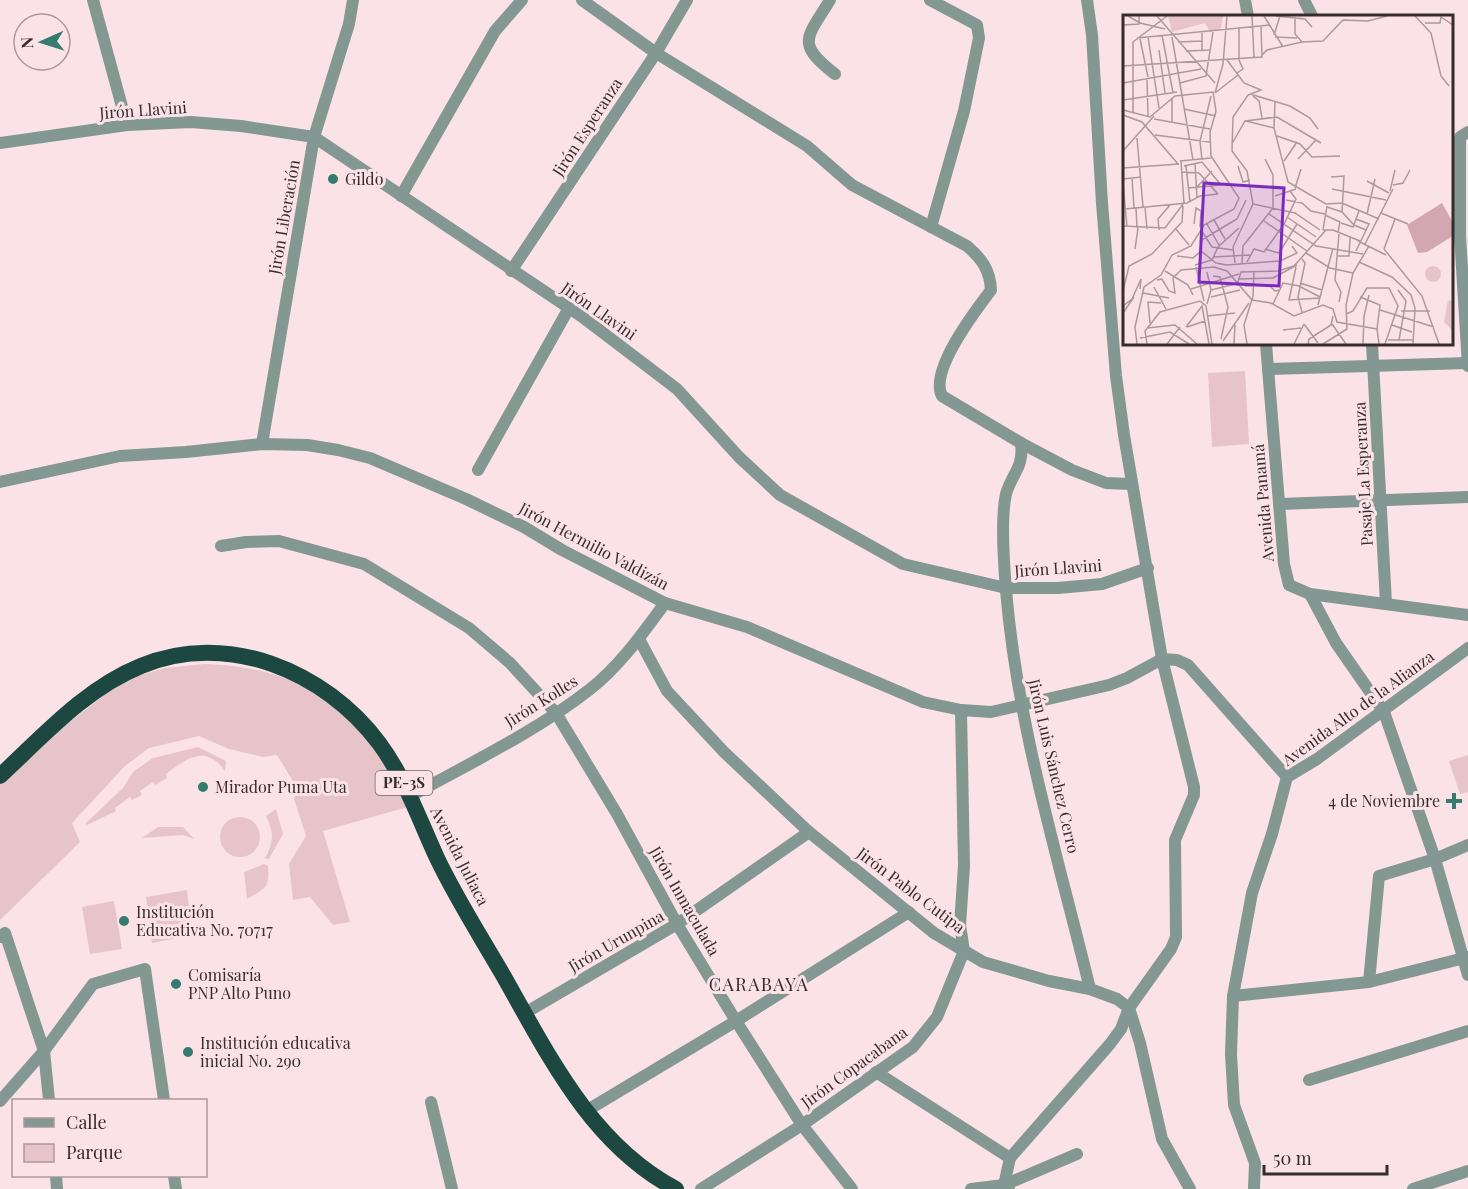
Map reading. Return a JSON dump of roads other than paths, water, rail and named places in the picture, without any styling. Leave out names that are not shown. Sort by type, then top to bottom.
[{"type":"highway","name":"Avenida Juliaca","points":[[0,776],[81,702],[125,674],[161,658],[217,651],[273,662],[330,695],[364,725],[379,743],[411,796],[438,860],[570,1090],[606,1136],[676,1189]]},
{"type":"street","points":[[93,0],[127,125]]},
{"type":"street","name":"Jirón Liberación","points":[[262,444],[314,137],[349,24],[353,0]]},
{"type":"street","points":[[401,196],[495,31],[522,0]]},
{"type":"street","points":[[582,0],[656,53],[807,146],[852,185],[967,246],[986,266],[991,290],[967,322],[940,373],[938,389],[947,401],[1021,443],[1092,479],[1115,485],[1131,484]]},
{"type":"street","name":"Jirón Esperanza","points":[[511,271],[656,53],[687,0]]},
{"type":"street","points":[[830,0],[809,34],[808,46],[814,58],[835,74]]},
{"type":"street","points":[[930,0],[977,25],[980,38],[964,111],[932,227]]},
{"type":"street","points":[[1006,1187],[1010,1158],[1110,1044],[1121,1029],[1129,1008],[1171,950],[1176,937],[1175,840],[1194,795],[1194,787],[1162,659],[1148,568],[1131,484],[1115,365],[1088,0]]},
{"type":"street","points":[[1245,0],[1248,15]]},
{"type":"street","points":[[1304,0],[1312,15]]},
{"type":"street","name":"Jirón Llavini","points":[[0,143],[127,125],[191,122],[242,126],[314,137],[569,308],[677,389],[745,462],[780,495],[903,564],[1006,588],[1058,588],[1102,584],[1148,568]]},
{"type":"street","points":[[1268,369],[1468,364],[1456,236],[1464,135]]},
{"type":"street","points":[[478,470],[569,308]]},
{"type":"street","name":"Avenida Panamá","points":[[1266,345],[1285,575],[1289,585],[1310,594],[1468,615]]},
{"type":"street","name":"Pasaje La Esperanza","points":[[1372,345],[1386,603]]},
{"type":"street","name":"Jirón Luis Sánchez Cerro","points":[[1021,443],[1021,463],[1006,495],[1006,588],[1020,705],[1090,989]]},
{"type":"street","name":"Jirón Hermilio Valdizán","points":[[0,482],[120,456],[262,444],[307,445],[370,458],[516,523],[562,550],[665,603],[747,627],[923,702],[961,710],[991,712],[1109,685],[1162,659]]},
{"type":"street","points":[[1280,504],[1468,497]]},
{"type":"street","name":"Jirón Inmaculada","points":[[221,546],[246,542],[279,541],[364,564],[469,628],[510,663],[556,713],[617,814],[677,924],[736,1021],[802,1125],[852,1189]]},
{"type":"street","points":[[1310,594],[1336,643],[1384,712],[1436,859],[1468,975]]},
{"type":"street","name":"Jirón Kolles","points":[[411,796],[556,713],[591,689],[639,639],[665,603]]},
{"type":"street","name":"Jirón Pablo Cutipa","points":[[639,639],[667,691],[724,752],[810,832],[934,933],[964,951],[1003,969],[1090,989],[1117,999],[1129,1008]]},
{"type":"street","name":"Avenida Alto de la Alianza","points":[[1254,1189],[1255,1162],[1234,1105],[1231,1044],[1233,996],[1252,893],[1272,834],[1287,777],[1384,712],[1468,648]]},
{"type":"street","points":[[1162,659],[1177,660],[1188,665],[1287,777]]},
{"type":"street","name":"Jirón Copacabana","points":[[701,1189],[802,1125],[913,1047],[937,1017],[964,951],[960,925],[964,866],[961,710]]},
{"type":"street","name":"Jirón Urunpina","points":[[525,1013],[677,924],[810,832]]},
{"type":"street","points":[[1369,982],[1377,879],[1383,873],[1436,859],[1468,845]]},
{"type":"street","points":[[586,1111],[736,1021],[909,912]]},
{"type":"street","points":[[0,937],[5,933],[44,1051],[49,1099]]},
{"type":"street","points":[[1233,996],[1369,982],[1465,958]]},
{"type":"street","points":[[2,1096],[44,1051],[93,984],[145,969],[164,1099]]},
{"type":"street","points":[[1129,1008],[1162,1139],[1190,1189]]},
{"type":"street","points":[[1309,1080],[1468,1030]]},
{"type":"street","points":[[876,1072],[1010,1158]]},
{"type":"street","points":[[430,1102],[452,1189]]},
{"type":"street","points":[[972,1189],[1006,1187],[1077,1154]]},
{"type":"street","points":[[1413,1189],[1468,1171]]},
{"type":"place","name":"Gildo","points":[[333,179]]},
{"type":"place","name":"Mirador Puma Uta","points":[[203,787]]},
{"type":"place","name":"4 de Noviembre","points":[[1454,801]]},
{"type":"place","name":"Institución Educativa No. 70717","points":[[124,921]]},
{"type":"place","name":"Comisaría PNP Alto Puno","points":[[176,984]]},
{"type":"place","name":"Institución educativa inicial No. 290","points":[[188,1052]]},
{"type":"district","name":"CARABAYA","points":[[759,985]]}]
